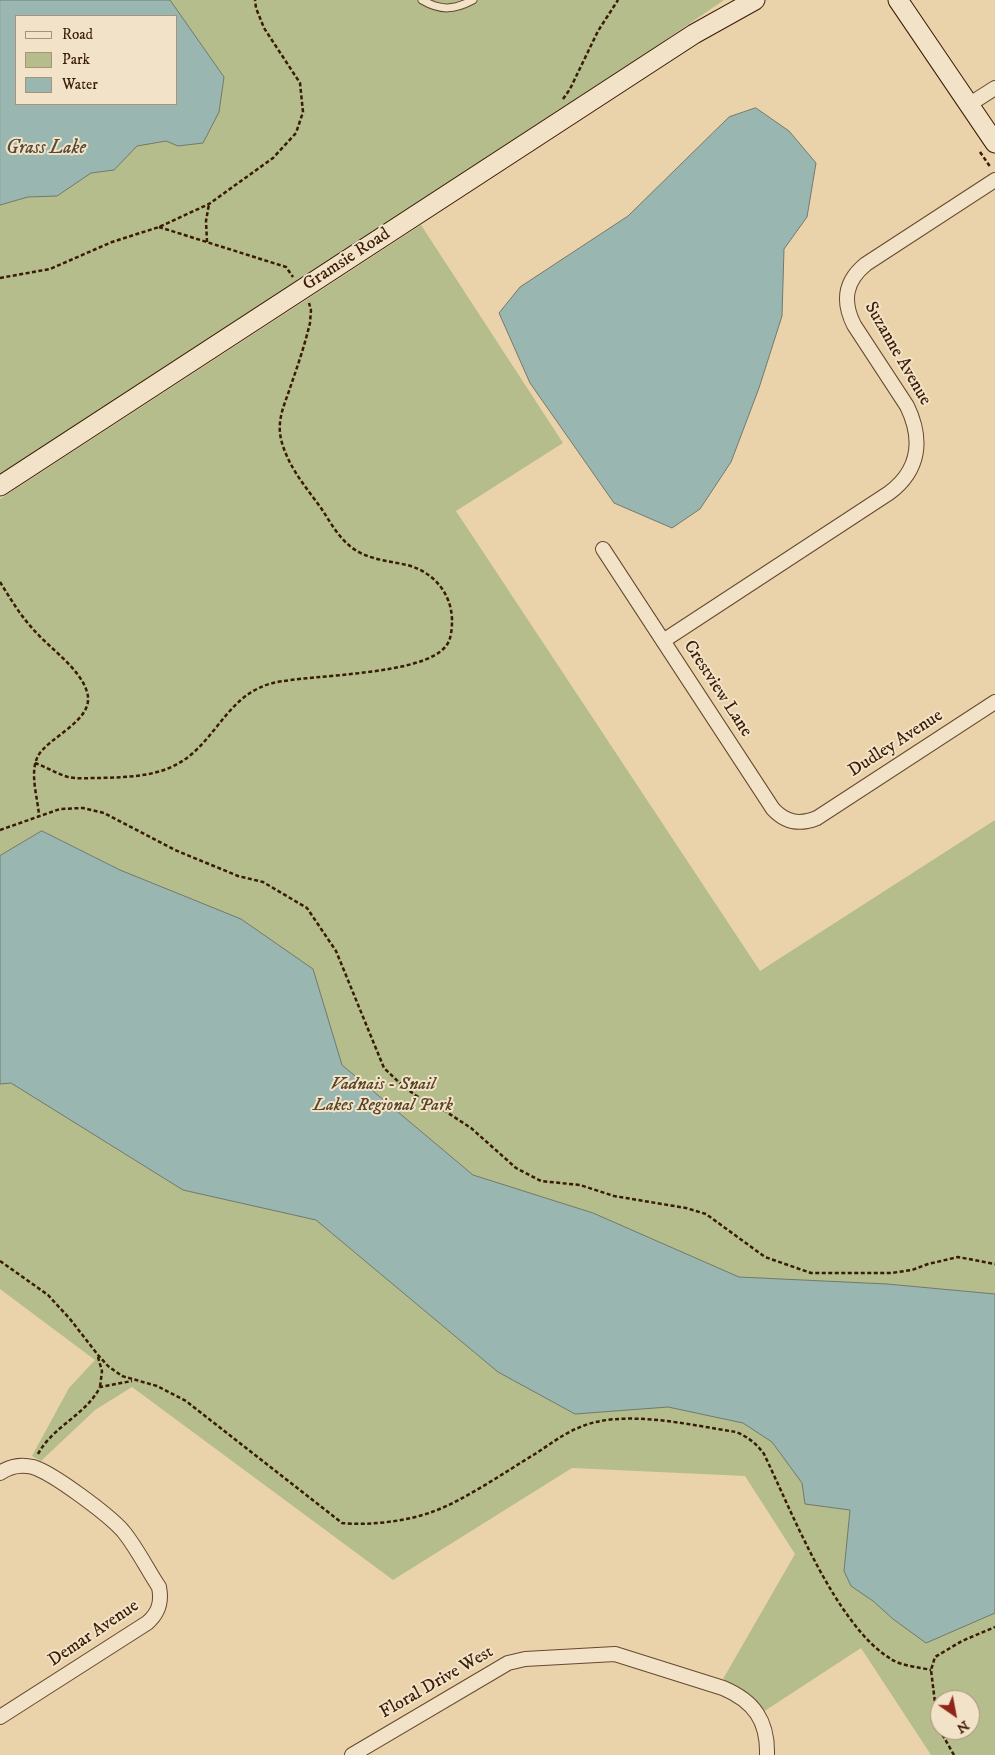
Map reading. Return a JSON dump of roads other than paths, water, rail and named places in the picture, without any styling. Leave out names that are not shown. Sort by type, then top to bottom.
[{"type":"street","name":"Gramsie Road","points":[[694,34],[734,0]]},
{"type":"street","name":"Gramsie Road","points":[[0,486],[694,34],[755,0]]},
{"type":"street","points":[[898,0],[995,143]]},
{"type":"street","points":[[970,104],[995,88]]},
{"type":"street","name":"Suzanne Avenue","points":[[663,641],[889,493],[905,477],[913,464],[917,450],[914,420],[907,406],[854,325],[847,308],[848,289],[853,278],[866,264],[995,180]]},
{"type":"street","name":"Crestview Lane","points":[[603,549],[778,814],[787,820],[797,823],[808,822],[817,818]]},
{"type":"street","name":"Dudley Avenue","points":[[817,818],[995,702]]},
{"type":"street","name":"Demar Avenue","points":[[0,1473],[8,1467],[21,1465],[47,1473],[110,1518],[124,1532],[159,1587],[160,1602],[154,1617],[147,1623],[0,1717]]},
{"type":"street","name":"Floral Drive West","points":[[352,1755],[508,1663],[525,1659],[615,1654],[737,1694],[748,1703],[761,1720],[767,1741],[767,1755]]},
{"type":"lane","points":[[422,0],[435,8],[461,6],[473,0]]},
{"type":"water","name":"Grass Lake","points":[[0,0],[170,0],[224,77],[219,112],[203,143],[178,146],[166,141],[137,146],[114,170],[91,173],[57,196],[28,197],[0,205]]},
{"type":"water","points":[[756,108],[789,131],[816,163],[807,217],[784,249],[782,316],[759,388],[731,462],[700,509],[672,528],[614,503],[530,383],[499,313],[520,287],[628,216],[729,117]]},
{"type":"water","points":[[42,831],[120,870],[241,919],[313,969],[342,1065],[473,1175],[593,1213],[739,1277],[887,1284],[995,1294],[995,1613],[926,1643],[851,1586],[844,1571],[850,1510],[805,1504],[802,1483],[772,1442],[743,1423],[668,1407],[575,1414],[498,1372],[316,1220],[183,1190],[11,1083],[0,1084],[0,856]]},
{"type":"park label","name":"Vadnais - Snail Lakes Regional Park","points":[[383,1095]]}]
